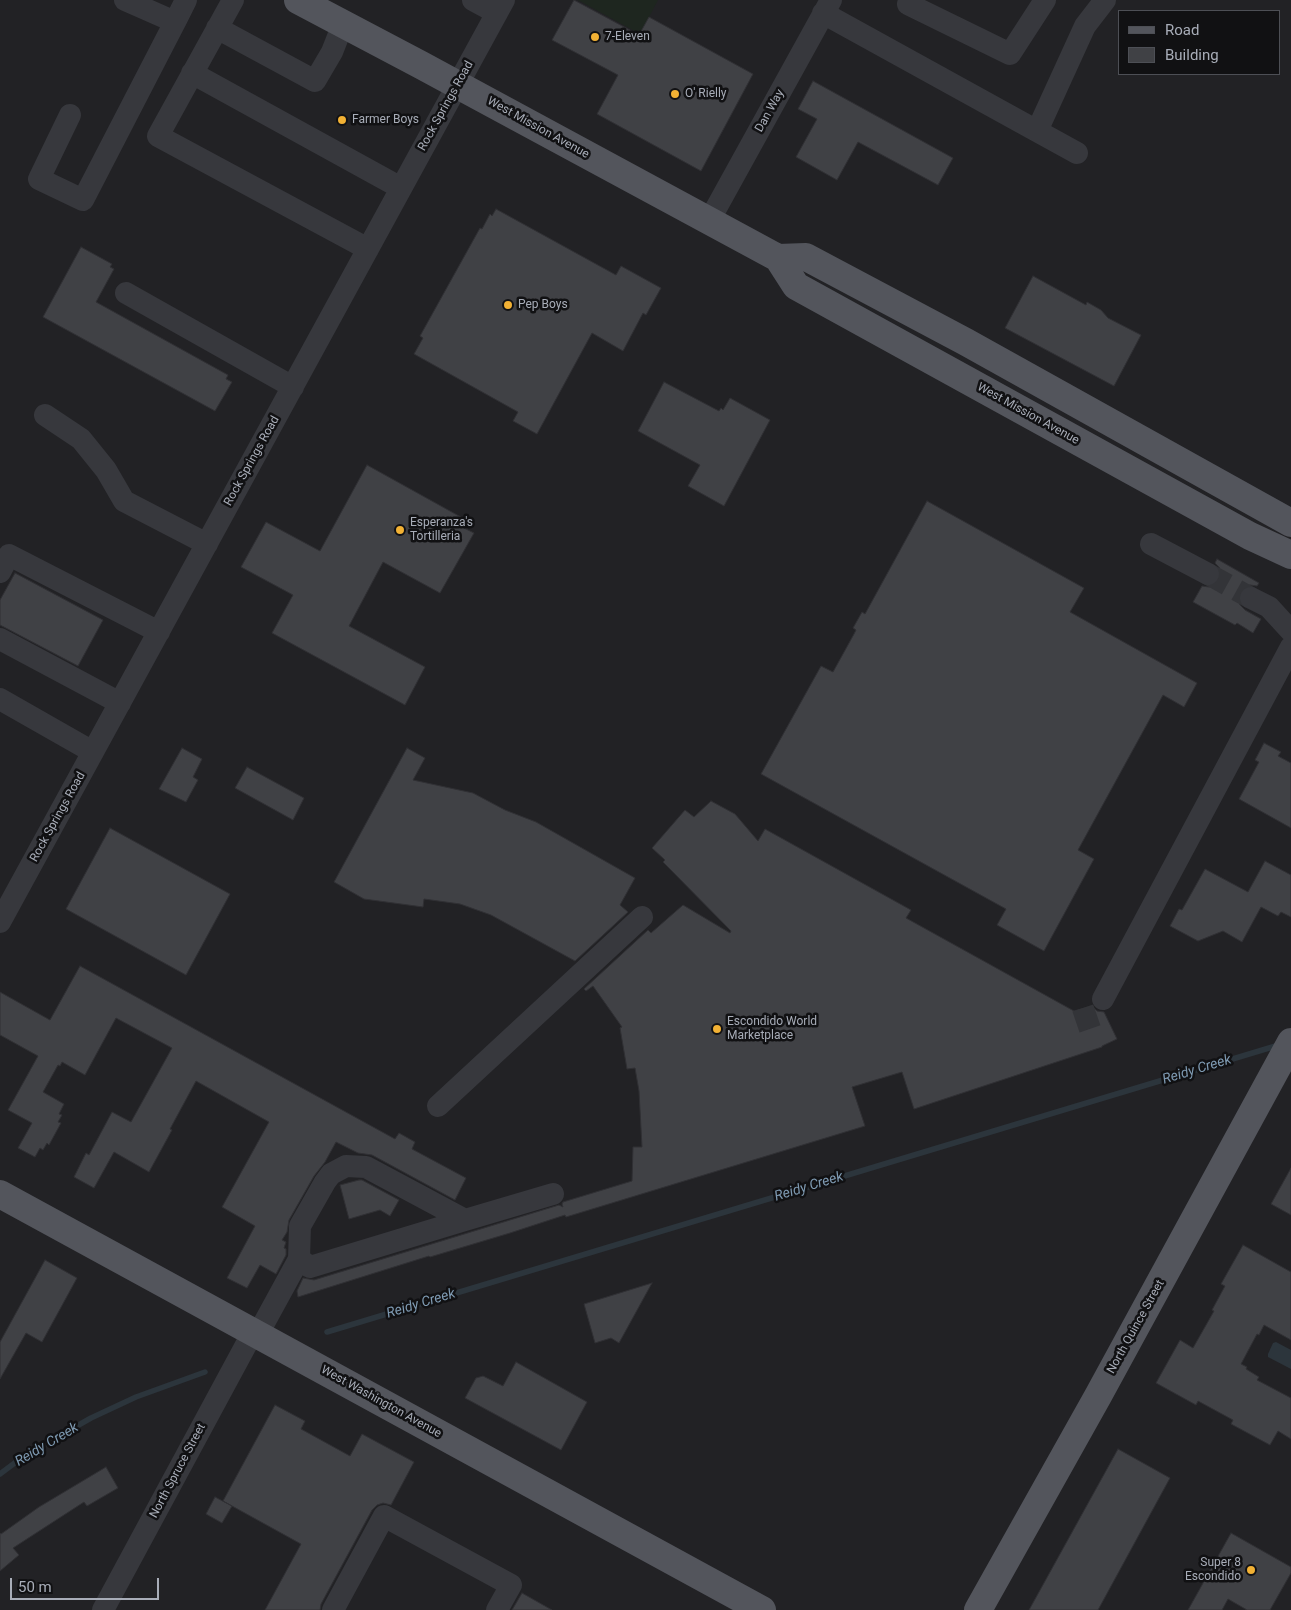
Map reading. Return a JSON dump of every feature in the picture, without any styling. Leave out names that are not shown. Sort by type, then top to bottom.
[{"type":"main road","name":"West Mission Avenue","points":[[302,1],[778,258],[796,286],[1241,531],[1291,556]]},
{"type":"main road","points":[[778,258],[806,257],[966,342],[1291,522]]},
{"type":"main road","name":"North Quince Street","points":[[978,1610],[1095,1402],[1291,1042]]},
{"type":"main road","name":"West Washington Avenue","points":[[0,1194],[762,1610]]},
{"type":"street","points":[[125,0],[175,22]]},
{"type":"street","points":[[70,114],[39,179],[83,200],[186,0]]},
{"type":"street","points":[[233,0],[158,136],[368,249]]},
{"type":"street","points":[[473,0],[501,7]]},
{"type":"street","points":[[910,0],[908,4],[1010,54],[1045,0]]},
{"type":"street","points":[[1037,131],[1085,26],[1105,0]]},
{"type":"street","name":"Rock Springs Road","points":[[0,922],[501,7]]},
{"type":"street","points":[[827,7],[1077,153]]},
{"type":"street","name":"Dan Way","points":[[708,221],[827,7]]},
{"type":"street","points":[[217,28],[315,81],[332,52],[343,24]]},
{"type":"street","points":[[192,73],[401,188]]},
{"type":"street","points":[[126,293],[293,387]]},
{"type":"street","points":[[44,415],[81,438],[106,470],[124,501],[207,544]]},
{"type":"street","points":[[1151,544],[1208,574]]},
{"type":"street","points":[[0,572],[9,555],[159,632]]},
{"type":"street","points":[[1251,598],[1269,608],[1291,631]]},
{"type":"street","points":[[0,639],[120,703]]},
{"type":"street","points":[[1105,1007],[1291,647]]},
{"type":"street","points":[[0,699],[93,752]]},
{"type":"street","points":[[438,1106],[642,918]]},
{"type":"street","points":[[464,1220],[366,1167],[346,1166],[331,1174],[300,1226],[299,1259],[310,1267],[553,1194]]},
{"type":"street","name":"North Spruce Street","points":[[103,1610],[299,1259]]},
{"type":"street","points":[[333,1610],[384,1516],[511,1585],[497,1610]]},
{"type":"shaded area","points":[[0,0],[1291,0],[1291,1610],[0,1610]]},
{"type":"shaded area","points":[[578,0],[658,0],[640,34]]},
{"type":"shaded area","points":[[1276,1342],[1291,1350],[1291,1369],[1268,1357],[1273,1343]]},
{"type":"building","name":"O' Rielly","points":[[574,0],[639,35],[649,17],[753,74],[701,171],[597,114],[618,75],[552,40]]},
{"type":"building","points":[[813,81],[953,158],[938,185],[858,142],[837,180],[796,157],[817,119],[798,109]]},
{"type":"building","name":"Pep Boys","points":[[496,209],[616,275],[621,266],[661,288],[646,315],[643,313],[623,351],[592,333],[537,434],[513,421],[518,412],[414,354],[423,338],[420,336],[480,228],[482,229],[490,214],[492,216]]},
{"type":"building","points":[[81,247],[112,264],[110,267],[114,269],[96,302],[228,375],[226,379],[232,382],[215,411],[43,317]]},
{"type":"building","points":[[1033,276],[1086,305],[1087,302],[1101,310],[1108,318],[1141,335],[1114,386],[1005,328]]},
{"type":"building","points":[[664,382],[719,411],[721,408],[723,410],[730,398],[770,420],[724,506],[688,486],[700,465],[638,431]]},
{"type":"building","points":[[367,465],[468,521],[464,528],[474,533],[440,593],[383,562],[349,626],[425,667],[405,705],[272,633],[293,595],[241,567],[266,522],[320,551]]},
{"type":"building","points":[[927,501],[1084,588],[1070,612],[1197,683],[1184,707],[1163,695],[1078,850],[1094,859],[1044,951],[997,925],[1006,909],[761,774],[821,666],[833,672],[856,630],[853,628],[862,612],[865,614]]},
{"type":"building","points":[[1217,559],[1259,583],[1257,586],[1243,587],[1238,598],[1240,605],[1245,610],[1261,619],[1253,633],[1237,623],[1235,625],[1193,602],[1202,586],[1209,587],[1219,581],[1221,573],[1215,563]]},
{"type":"building","points":[[15,573],[103,620],[78,666],[0,625],[0,600]]},
{"type":"building","points":[[1264,743],[1281,752],[1278,756],[1291,763],[1291,828],[1239,799],[1259,762],[1255,760]]},
{"type":"building","points":[[182,748],[202,759],[193,777],[198,780],[186,802],[159,789]]},
{"type":"building","points":[[407,748],[425,758],[413,780],[473,793],[505,810],[536,822],[635,878],[620,905],[628,912],[575,961],[491,915],[460,904],[424,899],[423,907],[364,899],[334,882]]},
{"type":"building","points":[[247,767],[304,798],[293,820],[235,788]]},
{"type":"building","points":[[711,801],[735,814],[758,841],[765,829],[911,910],[906,918],[1074,1011],[1092,1006],[1097,1011],[1104,1012],[1117,1039],[1102,1047],[914,1109],[902,1072],[852,1087],[865,1126],[298,1297],[297,1291],[303,1278],[314,1280],[559,1205],[563,1207],[563,1202],[632,1181],[633,1147],[642,1147],[639,1091],[635,1068],[627,1069],[620,1028],[622,1027],[593,986],[586,991],[584,989],[648,930],[651,933],[683,905],[730,933],[731,931],[663,862],[665,860],[652,848],[685,810],[694,817]]},
{"type":"building","points":[[110,828],[230,894],[186,975],[66,909]]},
{"type":"building","points":[[1265,861],[1291,875],[1291,917],[1281,912],[1278,916],[1261,907],[1242,942],[1223,931],[1198,941],[1170,926],[1179,909],[1182,910],[1205,869],[1248,892]]},
{"type":"building","points":[[80,966],[395,1139],[399,1133],[415,1142],[412,1149],[466,1178],[455,1200],[372,1155],[358,1153],[336,1142],[289,1220],[287,1232],[282,1240],[286,1242],[284,1248],[286,1249],[286,1255],[276,1274],[260,1265],[247,1288],[227,1278],[255,1226],[222,1207],[269,1122],[196,1081],[149,1172],[114,1152],[94,1188],[74,1177],[86,1153],[89,1155],[112,1112],[131,1122],[172,1048],[116,1018],[85,1075],[62,1062],[60,1066],[58,1065],[43,1092],[64,1104],[59,1114],[62,1115],[58,1122],[61,1123],[49,1145],[47,1143],[43,1150],[40,1148],[35,1157],[18,1148],[32,1123],[8,1110],[38,1056],[0,1035],[0,992],[50,1020]]},
{"type":"building","points":[[1291,1168],[1291,1215],[1271,1204]]},
{"type":"building","points":[[359,1180],[399,1200],[390,1216],[380,1210],[349,1219],[340,1185]]},
{"type":"building","points":[[1243,1245],[1291,1272],[1291,1340],[1264,1325],[1241,1364],[1259,1377],[1257,1380],[1291,1398],[1291,1439],[1278,1431],[1270,1445],[1231,1424],[1233,1420],[1198,1401],[1196,1405],[1156,1383],[1180,1340],[1193,1348],[1214,1311],[1212,1310],[1225,1286],[1221,1284]]},
{"type":"building","points":[[45,1260],[77,1278],[42,1342],[26,1333],[0,1379],[0,1342]]},
{"type":"building","points":[[652,1283],[619,1343],[611,1338],[595,1343],[584,1304]]},
{"type":"building","points":[[516,1362],[587,1402],[561,1450],[465,1398],[476,1378],[483,1376],[503,1386]]},
{"type":"building","points":[[275,1405],[305,1421],[301,1429],[350,1456],[362,1434],[414,1462],[391,1505],[383,1503],[377,1505],[372,1510],[321,1604],[320,1610],[265,1610],[301,1544],[223,1501]]},
{"type":"building","points":[[1118,1449],[1170,1478],[1098,1610],[1029,1610]]},
{"type":"building","points":[[106,1467],[118,1488],[87,1506],[84,1502],[13,1548],[19,1555],[0,1571],[0,1533]]},
{"type":"building","points":[[215,1497],[232,1506],[222,1523],[206,1514]]},
{"type":"building","name":"Super 8 Escondido","points":[[1231,1533],[1291,1567],[1291,1573],[1270,1610],[1247,1610],[1228,1599],[1222,1610],[1188,1610]]},
{"type":"building","points":[[522,1593],[552,1610],[512,1610]]},
{"type":"waterway","name":"Reidy Creek","points":[[327,1332],[1279,1045]]},
{"type":"waterway","name":"Reidy Creek","points":[[0,1474],[24,1456],[91,1418],[136,1397],[205,1372]]},
{"type":"tunnel","points":[[1208,574],[1251,598]]},
{"type":"tunnel","points":[[1076,1022],[1102,1013]]},
{"type":"place","name":"7-Eleven","points":[[595,37]]},
{"type":"place","name":"O' Rielly","points":[[675,94]]},
{"type":"place","name":"Farmer Boys","points":[[342,120]]},
{"type":"place","name":"Pep Boys","points":[[508,305]]},
{"type":"place","name":"Esperanza's Tortilleria","points":[[400,530]]},
{"type":"place","name":"Escondido World Marketplace","points":[[717,1029]]},
{"type":"place","name":"Super 8 Escondido","points":[[1251,1570]]}]
